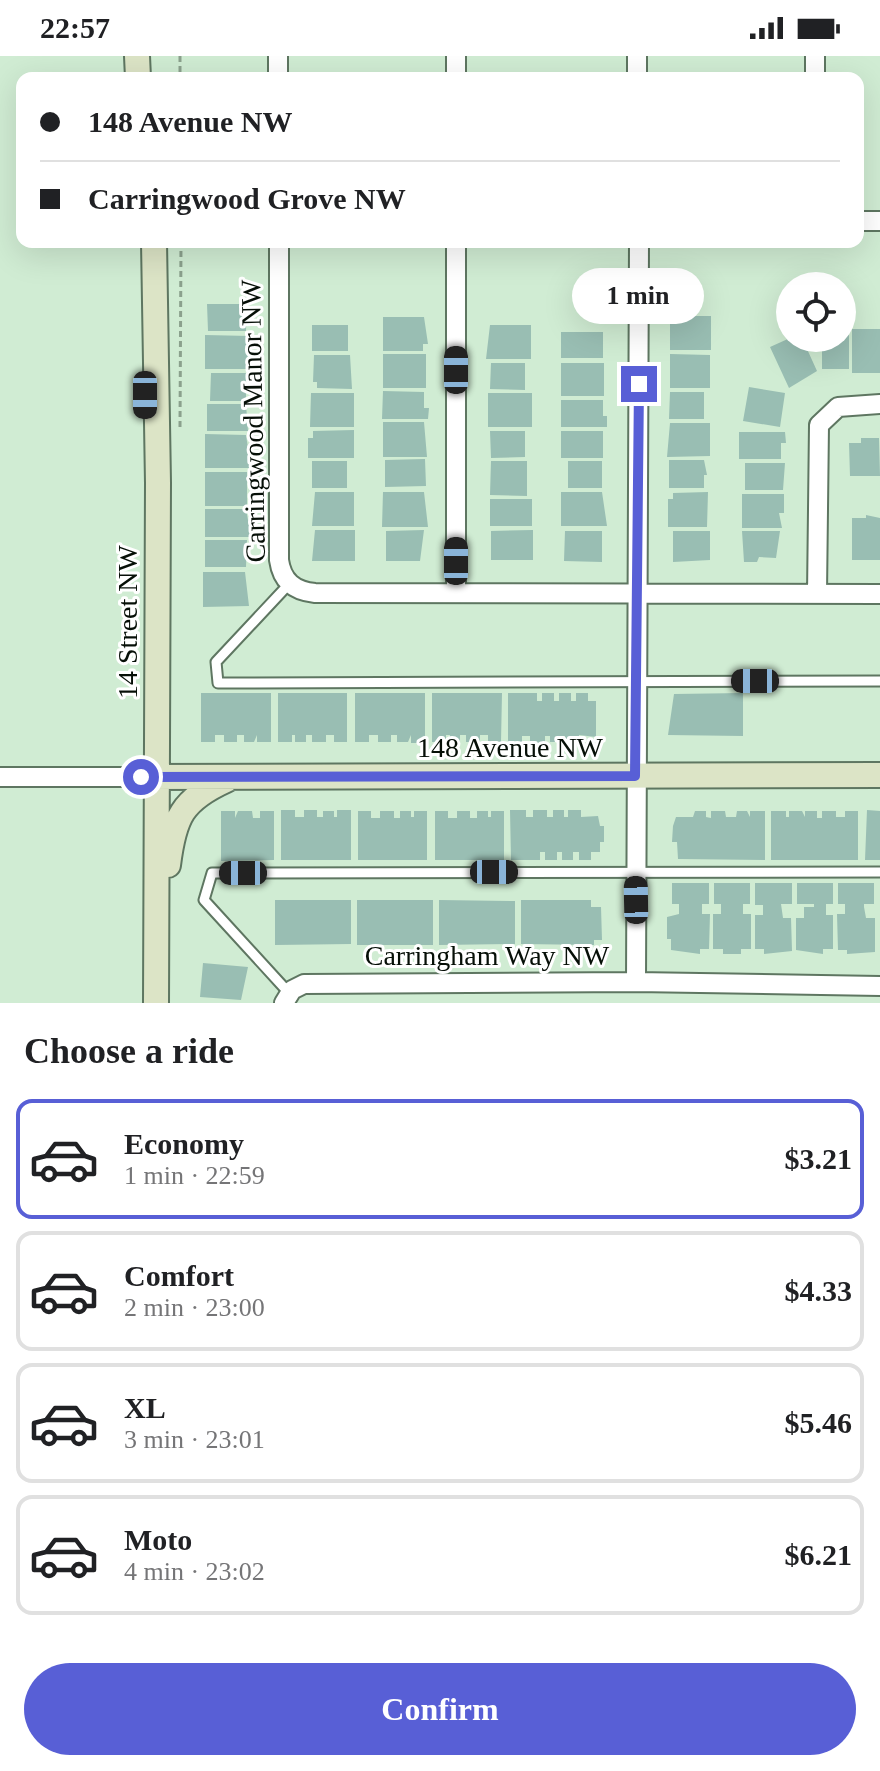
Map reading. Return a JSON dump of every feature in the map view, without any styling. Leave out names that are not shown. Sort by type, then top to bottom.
[{"type":"main road","name":"14 Street NW","points":[[143,248],[149,777],[157,1003]]},
{"type":"main road","name":"14 Street NW","points":[[144,1003],[158,483],[154,248]]},
{"type":"main road","name":"148 Avenue NW","points":[[149,777],[880,775]]},
{"type":"main road","points":[[157,1003],[164,903],[174,832],[191,798],[233,776]]},
{"type":"street","name":"Carringwood Manor NW","points":[[279,248],[279,560],[282,575],[302,592],[880,594]]},
{"type":"street","points":[[456,248],[456,593]]},
{"type":"street","name":"Carringham Way NW","points":[[286,998],[304,984],[636,982],[639,248]]},
{"type":"street","points":[[817,594],[819,425],[828,413],[838,407],[880,404]]},
{"type":"street","points":[[0,777],[149,777]]},
{"type":"street","points":[[636,982],[880,986]]},
{"type":"lane","points":[[289,584],[216,662],[218,683],[880,681]]},
{"type":"lane","points":[[286,998],[204,900],[212,873],[880,872]]},
{"type":"building","points":[[207,304],[247,304],[246,331],[208,331]]},
{"type":"building","points":[[670,316],[711,316],[711,350],[670,350]]},
{"type":"building","points":[[383,317],[424,317],[428,344],[423,344],[423,351],[383,351]]},
{"type":"building","points":[[312,325],[348,325],[348,351],[312,351]]},
{"type":"building","points":[[490,325],[531,325],[531,359],[486,359]]},
{"type":"building","points":[[856,329],[880,329],[880,373],[852,373]]},
{"type":"building","points":[[561,332],[603,332],[603,358],[561,358]]},
{"type":"building","points":[[205,335],[250,336],[247,369],[205,369]]},
{"type":"building","points":[[776,344],[776,352],[808,352],[817,371],[789,388],[770,347]]},
{"type":"building","points":[[822,352],[849,352],[849,369],[822,369]]},
{"type":"building","points":[[383,354],[426,354],[426,388],[383,388]]},
{"type":"building","points":[[670,354],[710,355],[710,388],[670,388]]},
{"type":"building","points":[[314,355],[350,355],[352,389],[317,388],[317,382],[313,382]]},
{"type":"building","points":[[491,363],[525,363],[525,390],[490,389]]},
{"type":"building","points":[[561,363],[604,363],[604,396],[561,396]]},
{"type":"building","points":[[211,373],[246,373],[246,401],[210,401]]},
{"type":"building","points":[[749,387],[785,393],[780,427],[743,421]]},
{"type":"building","points":[[383,391],[424,392],[424,408],[429,408],[428,419],[382,419]]},
{"type":"building","points":[[670,392],[704,392],[704,419],[669,419]]},
{"type":"building","points":[[311,393],[354,393],[354,427],[310,427]]},
{"type":"building","points":[[488,393],[532,393],[532,427],[488,427]]},
{"type":"building","points":[[561,400],[603,400],[607,427],[561,427]]},
{"type":"building","points":[[207,404],[246,404],[248,431],[207,431]]},
{"type":"building","points":[[383,422],[424,422],[427,457],[383,457]]},
{"type":"building","points":[[670,423],[710,423],[710,456],[667,457]]},
{"type":"building","points":[[354,430],[354,458],[308,458],[308,438],[313,438],[313,431]]},
{"type":"building","points":[[490,431],[525,431],[525,457],[491,458]]},
{"type":"building","points":[[561,431],[603,431],[603,458],[561,458]]},
{"type":"building","points":[[739,432],[785,432],[786,443],[781,443],[781,459],[739,459]]},
{"type":"building","points":[[205,434],[246,435],[251,468],[205,468]]},
{"type":"building","points":[[861,438],[879,438],[880,476],[850,476],[849,443],[861,443]]},
{"type":"building","points":[[425,459],[426,486],[385,487],[385,460]]},
{"type":"building","points":[[669,460],[704,460],[707,475],[704,475],[704,488],[669,488]]},
{"type":"building","points":[[312,461],[347,461],[347,488],[312,488]]},
{"type":"building","points":[[491,461],[527,461],[527,496],[490,495]]},
{"type":"building","points":[[568,461],[602,461],[602,488],[568,488]]},
{"type":"building","points":[[745,463],[785,463],[783,490],[745,490]]},
{"type":"building","points":[[205,472],[247,472],[247,506],[205,506]]},
{"type":"building","points":[[315,492],[354,492],[354,526],[312,526]]},
{"type":"building","points":[[383,492],[424,492],[428,527],[382,527]]},
{"type":"building","points":[[561,492],[602,492],[607,526],[561,526]]},
{"type":"building","points":[[708,492],[707,527],[668,527],[668,499],[673,499],[673,493]]},
{"type":"building","points":[[742,494],[784,494],[784,513],[779,513],[782,528],[742,528]]},
{"type":"building","points":[[490,499],[532,499],[532,526],[490,526]]},
{"type":"building","points":[[205,509],[246,509],[251,537],[205,537]]},
{"type":"building","points":[[866,515],[880,518],[880,560],[852,560],[852,518],[866,518]]},
{"type":"building","points":[[315,530],[355,530],[355,561],[312,561]]},
{"type":"building","points":[[424,530],[420,561],[386,561],[386,531]]},
{"type":"building","points":[[533,530],[533,560],[491,560],[491,531]]},
{"type":"building","points":[[565,531],[602,531],[602,562],[564,561]]},
{"type":"building","points":[[673,531],[710,531],[710,560],[673,562]]},
{"type":"building","points":[[742,531],[780,531],[776,558],[759,557],[757,562],[744,562]]},
{"type":"building","points":[[205,540],[247,540],[246,567],[205,567]]},
{"type":"building","points":[[203,572],[245,572],[249,606],[203,607]]},
{"type":"building","points":[[201,693],[271,693],[271,742],[257,742],[257,735],[254,742],[244,742],[244,735],[237,735],[237,742],[224,742],[224,735],[215,735],[215,742],[201,742]]},
{"type":"building","points":[[278,693],[347,693],[347,742],[334,742],[334,735],[326,735],[326,742],[312,742],[312,735],[306,735],[306,742],[295,742],[295,735],[292,735],[292,742],[278,742]]},
{"type":"building","points":[[355,693],[425,693],[425,743],[411,743],[411,735],[408,742],[397,742],[397,735],[391,735],[391,742],[378,742],[378,735],[369,735],[369,742],[355,742]]},
{"type":"building","points":[[432,693],[502,693],[501,742],[488,742],[488,735],[480,735],[480,742],[466,742],[466,735],[460,735],[460,742],[449,742],[450,735],[446,735],[446,742],[432,742]]},
{"type":"building","points":[[508,693],[537,693],[537,701],[542,701],[542,693],[554,693],[554,701],[559,701],[559,693],[571,693],[571,701],[576,701],[576,693],[588,693],[588,701],[596,701],[596,737],[579,735],[579,742],[565,742],[565,736],[561,736],[561,742],[550,742],[550,736],[545,736],[545,743],[530,743],[530,736],[522,736],[522,742],[508,742]]},
{"type":"building","points":[[743,693],[743,736],[668,735],[674,694]]},
{"type":"building","points":[[281,810],[295,810],[295,817],[304,817],[304,810],[317,810],[317,817],[323,817],[323,811],[334,811],[334,817],[337,817],[337,810],[351,810],[351,860],[281,860]]},
{"type":"building","points":[[510,810],[526,810],[526,817],[533,817],[533,810],[547,810],[547,817],[553,817],[553,810],[564,810],[564,817],[568,817],[568,810],[581,810],[581,817],[598,816],[600,826],[604,826],[604,842],[600,842],[600,852],[591,852],[591,860],[579,860],[579,852],[573,852],[573,860],[562,860],[562,852],[557,852],[557,860],[545,860],[545,852],[540,852],[540,860],[511,860]]},
{"type":"building","points":[[867,810],[880,811],[880,860],[865,860]]},
{"type":"building","points":[[221,811],[235,811],[235,818],[238,811],[252,811],[253,818],[260,818],[260,811],[274,811],[274,860],[221,861]]},
{"type":"building","points":[[358,811],[371,811],[371,818],[380,818],[380,811],[394,811],[394,818],[400,818],[400,811],[411,811],[411,817],[414,817],[414,811],[427,811],[427,860],[358,860]]},
{"type":"building","points":[[435,811],[448,811],[448,818],[457,818],[457,811],[470,811],[470,818],[477,818],[477,811],[488,811],[488,817],[491,817],[491,811],[504,811],[504,860],[435,860]]},
{"type":"building","points":[[695,811],[706,811],[706,817],[711,818],[711,811],[725,811],[726,817],[736,817],[737,811],[747,811],[750,817],[750,811],[765,811],[765,860],[678,859],[677,842],[672,842],[676,817],[693,817]]},
{"type":"building","points":[[771,811],[786,811],[786,817],[789,817],[789,811],[802,811],[805,817],[805,811],[817,811],[817,818],[822,818],[822,811],[836,811],[836,817],[845,817],[845,811],[858,811],[858,860],[771,860]]},
{"type":"building","points":[[672,883],[709,883],[709,904],[702,904],[702,914],[710,914],[709,949],[700,949],[700,954],[671,950],[671,939],[667,939],[667,917],[679,914],[679,904],[672,904]]},
{"type":"building","points":[[714,883],[750,883],[750,904],[743,904],[743,914],[751,914],[751,949],[741,949],[741,954],[723,954],[723,949],[713,949],[713,914],[721,914],[721,904],[714,904]]},
{"type":"building","points":[[755,883],[792,883],[792,904],[781,904],[783,918],[791,918],[792,951],[764,954],[764,949],[755,949],[755,915],[763,915],[763,905],[755,905]]},
{"type":"building","points":[[797,883],[833,883],[833,904],[826,904],[826,915],[833,915],[833,949],[823,949],[823,954],[796,950],[796,918],[804,918],[804,907],[814,907],[814,904],[797,904]]},
{"type":"building","points":[[838,883],[874,883],[874,904],[864,904],[864,907],[866,918],[875,918],[875,952],[847,954],[847,950],[838,950],[837,914],[845,914],[845,904],[838,904]]},
{"type":"building","points":[[275,900],[351,900],[351,944],[275,945]]},
{"type":"building","points":[[357,900],[433,900],[433,945],[357,945]]},
{"type":"building","points":[[439,900],[515,901],[515,944],[439,945]]},
{"type":"building","points":[[521,900],[591,900],[591,907],[601,907],[602,940],[594,940],[594,945],[521,944]]},
{"type":"building","points":[[203,963],[248,967],[241,1000],[200,997]]},
{"type":"route","points":[[141,777],[635,776],[639,384]]}]
